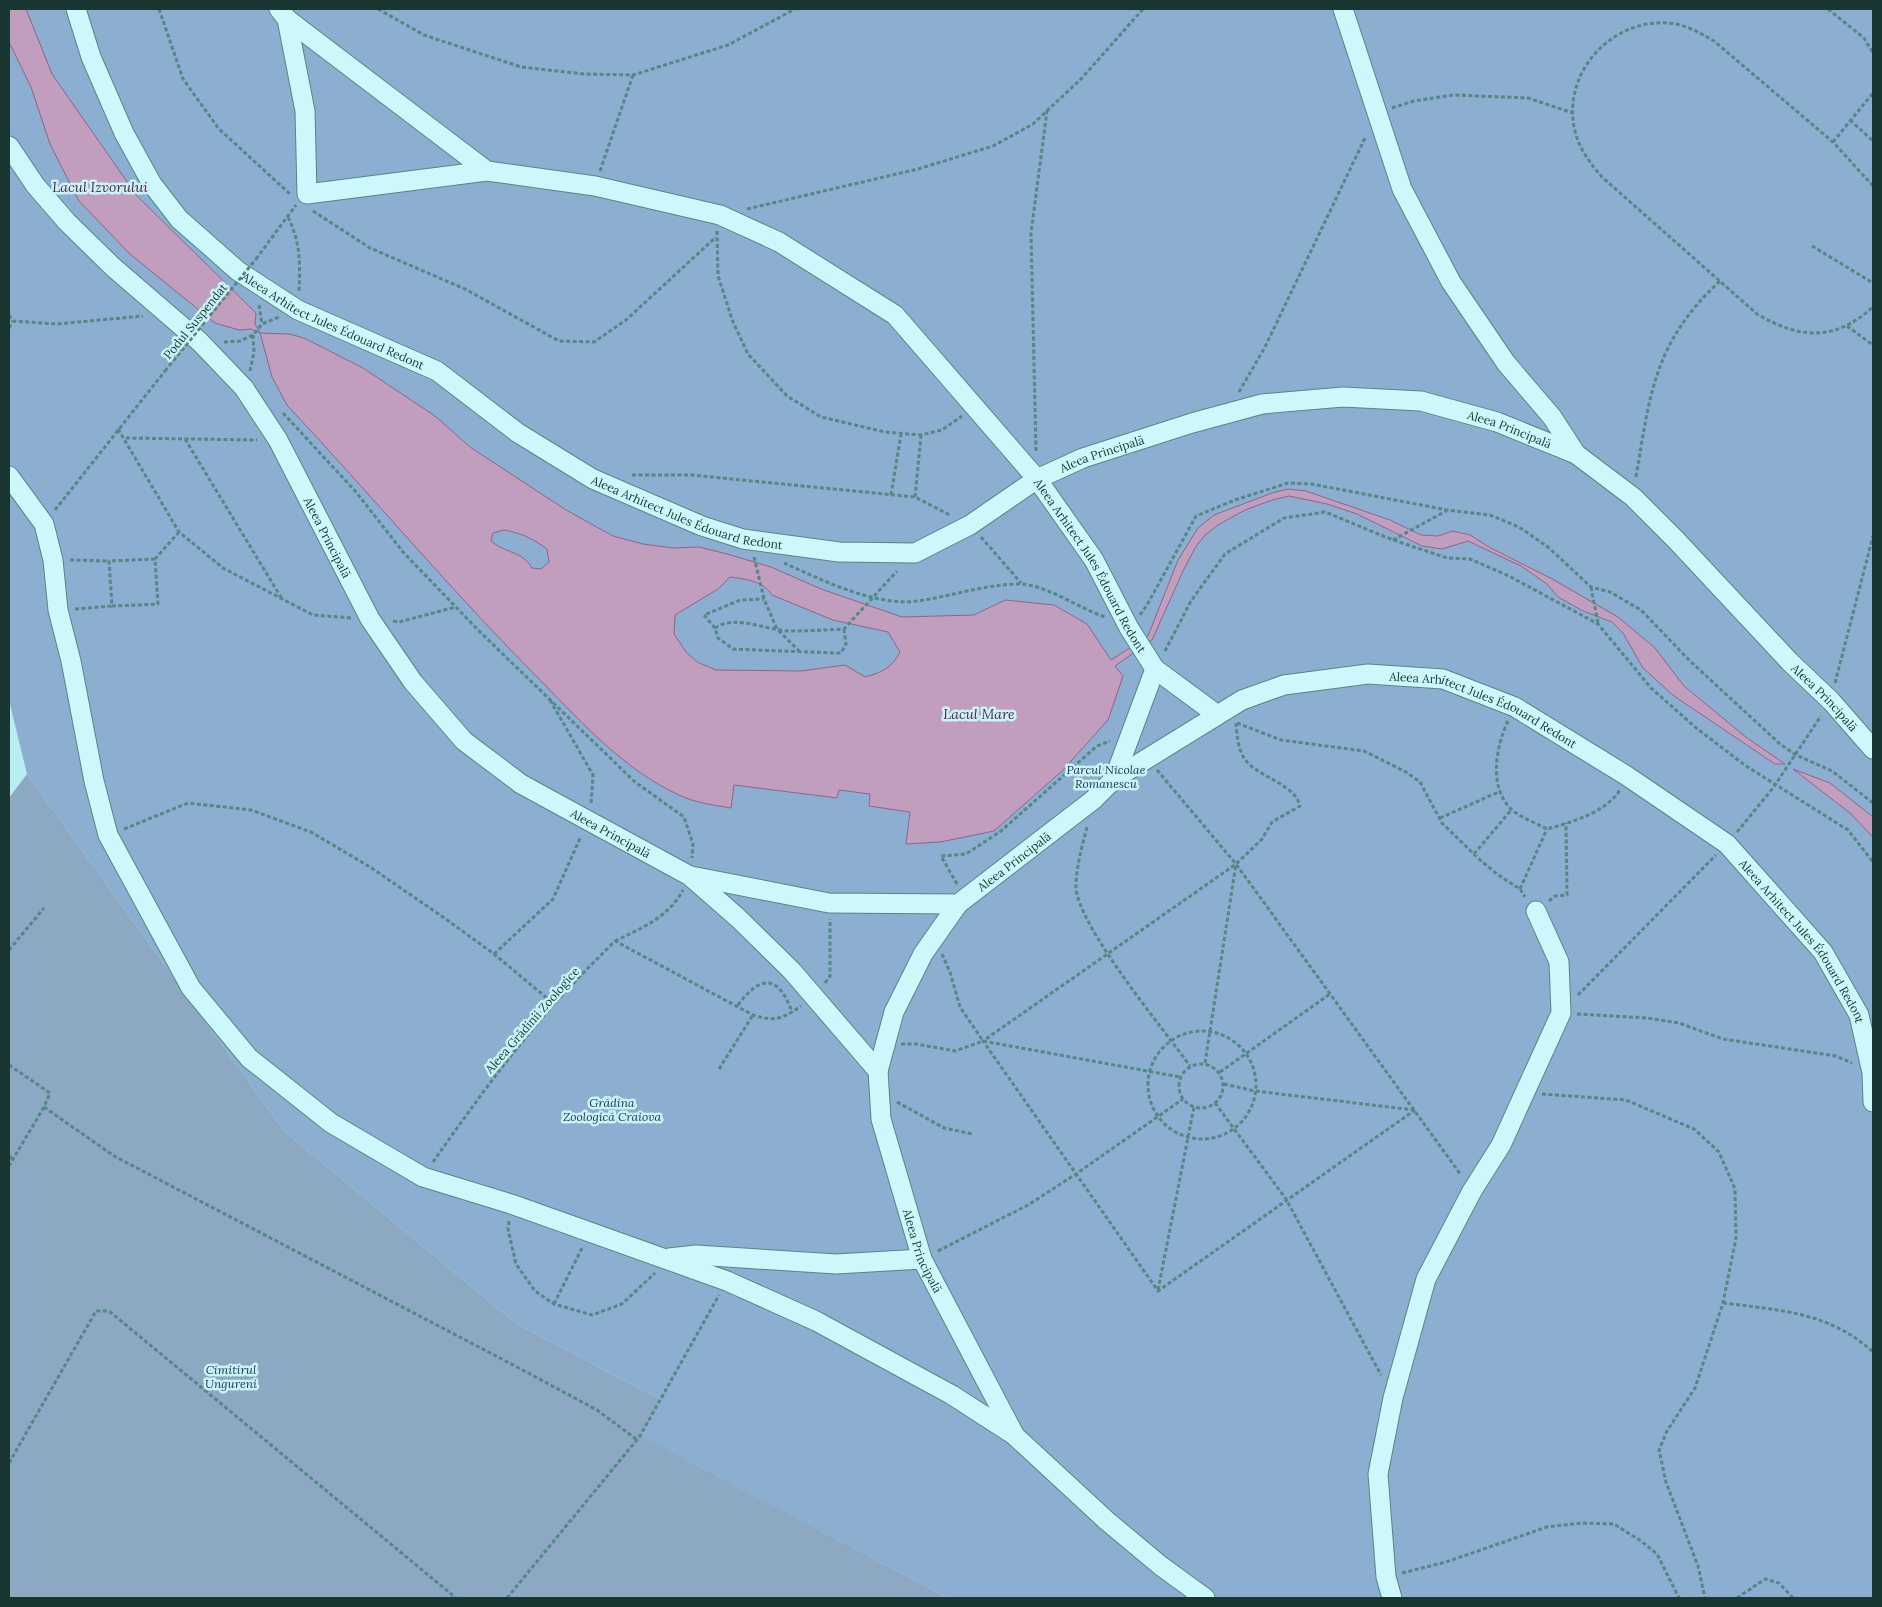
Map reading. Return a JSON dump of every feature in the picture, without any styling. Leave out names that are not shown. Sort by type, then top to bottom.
[{"type":"street","name":"Aleea Arhitect Jules Édouard Redont","points":[[76,9],[91,57],[124,133],[152,184],[179,219],[238,271],[298,310],[437,371],[518,432],[593,479],[748,544],[838,552],[915,553],[970,525],[1037,479],[1094,560],[1129,628],[1155,669],[1216,714],[1242,700],[1284,685],[1368,674],[1443,679],[1515,707],[1627,776],[1727,844],[1824,952],[1859,1015],[1872,1073],[1873,1102]]},
{"type":"street","points":[[1343,9],[1402,190],[1451,282],[1506,363],[1552,417],[1576,454]]},
{"type":"street","points":[[283,14],[305,112],[303,198],[487,171],[596,186],[720,215],[779,242],[894,315],[1037,479]]},
{"type":"street","points":[[283,14],[487,171]]},
{"type":"street","name":"Aleea Principală","points":[[9,146],[35,185],[67,222],[112,267],[166,314],[250,381],[278,440],[370,619],[413,682],[464,741],[521,784],[690,876],[738,918],[816,996],[878,1071],[881,1119],[922,1259],[1015,1436],[1107,1521],[1161,1566],[1205,1598]]},
{"type":"street","name":"Aleea Principală","points":[[1037,479],[1083,458],[1262,404],[1343,397],[1421,401],[1497,422],[1576,454],[1633,497],[1784,655],[1831,701],[1873,749]]},
{"type":"street","points":[[9,476],[44,524],[53,560],[58,610],[71,661],[94,781],[108,835],[191,988],[249,1058],[331,1123],[423,1177],[511,1204],[727,1281],[833,1330],[952,1395],[1015,1436]]},
{"type":"street","points":[[1114,779],[1155,669]]},
{"type":"street","name":"Aleea Principală","points":[[690,876],[829,903],[962,901],[1093,800],[1114,779],[1216,714]]},
{"type":"street","points":[[878,1071],[894,1012],[923,954],[962,901]]},
{"type":"street","points":[[1392,1598],[1386,1577],[1378,1474],[1393,1398],[1426,1280],[1472,1191],[1501,1145],[1561,1013],[1558,962],[1536,911]]},
{"type":"street","points":[[667,1259],[696,1255],[836,1264],[922,1259]]},
{"type":"path","points":[[159,9],[183,79],[219,129],[303,198],[370,248],[465,289],[559,341],[594,342],[626,320],[716,237]]},
{"type":"path","points":[[378,9],[424,35],[521,67],[584,74],[633,75],[728,46],[795,9]]},
{"type":"path","points":[[974,407],[942,430],[921,435],[900,434],[821,417],[787,396],[748,354],[733,322],[718,276],[716,237],[720,215],[918,169],[984,149],[1033,124],[1081,79],[1143,9]]},
{"type":"path","points":[[1828,9],[1864,38],[1873,53]]},
{"type":"path","points":[[1873,186],[1833,142],[1714,41],[1694,30],[1676,24],[1644,25],[1626,30],[1610,39],[1595,52],[1585,66],[1577,84],[1573,113],[1579,145],[1597,172],[1757,314],[1780,327],[1802,332],[1818,333],[1847,326],[1873,307]]},
{"type":"path","points":[[596,186],[633,75]]},
{"type":"path","points":[[1833,142],[1873,93]]},
{"type":"path","points":[[1227,414],[1265,347],[1377,114],[1414,101],[1453,95],[1528,98],[1573,113]]},
{"type":"path","points":[[1037,479],[1031,234],[1047,111]]},
{"type":"path","points":[[1850,120],[1873,141]]},
{"type":"path","name":"Podul Suspendat","points":[[44,524],[303,198]]},
{"type":"path","points":[[288,217],[296,235],[300,260],[298,310]]},
{"type":"path","points":[[1812,246],[1873,282]]},
{"type":"path","points":[[1633,497],[1650,396],[1666,350],[1679,326],[1696,303],[1720,281]]},
{"type":"path","points":[[9,315],[14,321],[56,324],[166,314]]},
{"type":"path","points":[[9,328],[14,321]]},
{"type":"path","points":[[200,342],[240,341],[253,335],[262,324]]},
{"type":"path","points":[[1847,326],[1873,344]]},
{"type":"path","points":[[250,381],[254,352],[253,335]]},
{"type":"path","points":[[250,381],[251,367]]},
{"type":"path","points":[[281,411],[356,492],[403,552],[456,607],[635,782],[684,817],[693,844],[690,876],[678,900],[665,913],[642,929],[614,941]]},
{"type":"path","points":[[118,429],[179,532],[223,568],[313,615],[399,622],[456,607]]},
{"type":"path","points":[[891,495],[900,434]]},
{"type":"path","points":[[915,497],[921,435]]},
{"type":"path","points":[[125,438],[278,440]]},
{"type":"path","points":[[185,439],[282,599]]},
{"type":"path","points":[[628,476],[691,475],[915,497],[970,525],[1022,584]]},
{"type":"path","points":[[777,560],[834,584],[894,602],[918,601],[953,593],[1022,584],[1054,594],[1084,610],[1129,628],[1147,605],[1196,516],[1235,500],[1288,483],[1312,484],[1447,510],[1490,515],[1519,527],[1548,547],[1591,587],[1610,592],[1641,610],[1697,667],[1780,744],[1796,755],[1832,771],[1873,803]]},
{"type":"path","points":[[1393,540],[1447,510]]},
{"type":"path","points":[[1155,669],[1191,601],[1225,554],[1284,518],[1325,512],[1393,540],[1447,558],[1470,559],[1509,576],[1598,624],[1651,688],[1746,766],[1848,830],[1873,862]]},
{"type":"path","points":[[58,610],[158,604],[155,559],[179,532]]},
{"type":"path","points":[[1561,1013],[1727,844],[1776,784],[1796,755],[1831,701],[1873,536]]},
{"type":"path","points":[[748,544],[762,586],[764,599],[777,629],[800,652]]},
{"type":"path","points":[[764,599],[740,600],[704,615],[715,628],[718,638],[733,649],[841,653],[846,644],[844,629],[872,596],[915,553]]},
{"type":"path","points":[[53,560],[109,561],[155,559]]},
{"type":"path","points":[[109,561],[112,606]]},
{"type":"path","points":[[1591,587],[1598,624]]},
{"type":"path","points":[[715,628],[723,623],[737,623],[777,629],[844,629]]},
{"type":"path","points":[[494,954],[553,899],[569,868],[592,798],[593,775],[548,696]]},
{"type":"path","points":[[1515,707],[1496,752],[1500,790],[1512,809],[1547,829],[1598,809],[1618,793],[1627,776]]},
{"type":"path","points":[[1216,714],[1281,740],[1364,751],[1406,772],[1420,782],[1440,818],[1474,854],[1498,875],[1520,889],[1536,911]]},
{"type":"path","points":[[886,1045],[916,1044],[955,1051],[983,1041],[1236,864],[1262,839],[1272,822],[1300,806],[1298,798],[1248,763],[1238,743],[1236,723]]},
{"type":"path","points":[[962,901],[941,856],[966,854],[1001,831],[1097,746],[1131,731]]},
{"type":"path","points":[[1147,758],[1236,864],[1472,1191]]},
{"type":"path","points":[[1440,818],[1500,790]]},
{"type":"path","points":[[1093,800],[1080,858],[1076,888],[1082,910],[1108,954],[1190,1066]]},
{"type":"path","points":[[108,835],[188,803],[250,810],[311,832],[370,867],[494,954],[554,1004]]},
{"type":"path","points":[[1474,854],[1512,809]]},
{"type":"path","points":[[1566,823],[1567,894]]},
{"type":"path","points":[[1520,889],[1547,829]]},
{"type":"path","points":[[1205,1063],[1236,864]]},
{"type":"path","points":[[614,941],[738,1005],[753,1015],[770,1021],[792,1012],[816,996],[830,976],[832,945],[829,903]]},
{"type":"path","points":[[9,950],[44,908]]},
{"type":"path","points":[[935,936],[950,972],[960,1007],[1158,1291]]},
{"type":"path","name":"Aleea Grădinii Zoologice","points":[[423,1177],[480,1094],[554,1004],[614,941]]},
{"type":"path","points":[[738,1005],[754,987],[769,983],[783,992],[792,1012]]},
{"type":"path","points":[[1220,1072],[1330,994]]},
{"type":"path","points":[[1561,1013],[1647,1018],[1679,1023],[1723,1040],[1836,1056],[1872,1073]]},
{"type":"path","points":[[719,1069],[753,1015]]},
{"type":"path","points":[[1194,1032],[1210,1032],[1230,1040],[1245,1054],[1253,1068],[1255,1091],[1250,1110],[1233,1129],[1217,1138],[1202,1140],[1188,1138],[1172,1130],[1158,1116],[1151,1105],[1148,1091],[1150,1071],[1159,1052],[1172,1040],[1194,1032]]},
{"type":"path","points":[[983,1041],[1180,1077]]},
{"type":"path","points":[[1205,1063],[1220,1072],[1224,1084],[1223,1092],[1215,1103],[1209,1107],[1194,1107],[1183,1098],[1179,1084],[1180,1077],[1190,1066],[1205,1063]]},
{"type":"path","points":[[9,1065],[50,1093],[44,1107],[9,1166]]},
{"type":"path","points":[[1224,1084],[1255,1091],[1415,1110]]},
{"type":"path","points":[[879,1091],[944,1128],[974,1134]]},
{"type":"path","points":[[1525,1094],[1563,1094],[1626,1100],[1694,1129],[1719,1152],[1735,1189],[1736,1238],[1723,1303],[1695,1388],[1667,1431],[1659,1450],[1666,1482],[1698,1566],[1705,1598]]},
{"type":"path","points":[[922,1259],[1028,1205],[1076,1174],[1183,1098]]},
{"type":"path","points":[[1215,1103],[1286,1199],[1393,1398]]},
{"type":"path","points":[[44,1107],[114,1156],[597,1410],[636,1439]]},
{"type":"path","points":[[1158,1291],[1194,1107]]},
{"type":"path","points":[[1158,1291],[1286,1199],[1415,1110]]},
{"type":"path","points":[[9,1156],[13,1159]]},
{"type":"path","points":[[511,1204],[508,1229],[516,1264],[535,1291],[554,1304],[592,1314],[622,1304],[649,1280],[667,1259]]},
{"type":"path","points":[[554,1304],[591,1232]]},
{"type":"path","points":[[507,1598],[636,1439],[661,1400],[727,1281]]},
{"type":"path","points":[[1723,1303],[1795,1312],[1822,1320],[1860,1340],[1873,1352]]},
{"type":"path","points":[[9,1463],[96,1311],[109,1311],[456,1598]]},
{"type":"path","points":[[1386,1577],[1446,1562],[1547,1527],[1582,1522],[1614,1524],[1642,1541],[1657,1554],[1679,1598]]},
{"type":"path","points":[[1737,1598],[1765,1579],[1779,1583],[1793,1598]]},
{"type":"green space","name":"Parcul Nicolae Romanescu","points":[[9,9],[1873,9],[1873,1598],[948,1598],[640,1436],[661,1400],[515,1323],[284,1131],[27,774],[9,700]]},
{"type":"green space","name":"Cimitirul Ungureni","points":[[27,774],[284,1131],[515,1323],[661,1400],[641,1436],[948,1598],[9,1598],[9,798]]},
{"type":"water","name":"Lacul Izvorului","points":[[9,9],[26,9],[52,74],[137,196],[256,313],[255,324],[260,333],[251,329],[239,330],[215,323],[130,254],[79,201],[50,144],[31,87],[9,42]]},
{"type":"water","name":"Lacul Mare","points":[[260,333],[289,334],[304,338],[363,368],[435,416],[470,447],[566,510],[613,536],[643,544],[673,548],[699,547],[727,554],[771,567],[821,589],[902,617],[974,615],[1005,600],[1054,605],[1087,624],[1111,660],[1148,636],[1178,560],[1198,528],[1214,515],[1272,493],[1288,489],[1306,491],[1390,520],[1421,535],[1438,536],[1453,531],[1470,535],[1489,547],[1554,580],[1618,617],[1655,648],[1684,686],[1747,738],[1785,764],[1775,764],[1674,696],[1643,668],[1623,633],[1612,622],[1583,611],[1558,597],[1547,584],[1521,566],[1468,541],[1442,549],[1422,546],[1357,514],[1327,504],[1289,496],[1245,510],[1218,525],[1205,535],[1195,548],[1183,571],[1152,640],[1115,666],[1123,676],[1108,720],[1062,771],[994,831],[940,842],[906,844],[910,812],[869,806],[870,794],[839,790],[837,798],[734,785],[731,808],[698,802],[679,795],[641,773],[623,760],[574,714],[478,615],[287,405],[272,377]],"holes":[[[504,530],[527,537],[547,549],[549,562],[541,569],[532,568],[524,558],[491,541],[493,533]],[[730,577],[759,584],[772,595],[833,620],[888,632],[900,652],[894,662],[886,669],[865,677],[845,665],[801,671],[716,670],[697,662],[686,652],[674,634],[675,615],[718,589]]]},
{"type":"water","points":[[1793,769],[1830,783],[1873,817],[1873,837],[1850,813]]},
{"type":"park label","name":"Grădina Zoologică Craiova","points":[[612,1109]]}]
